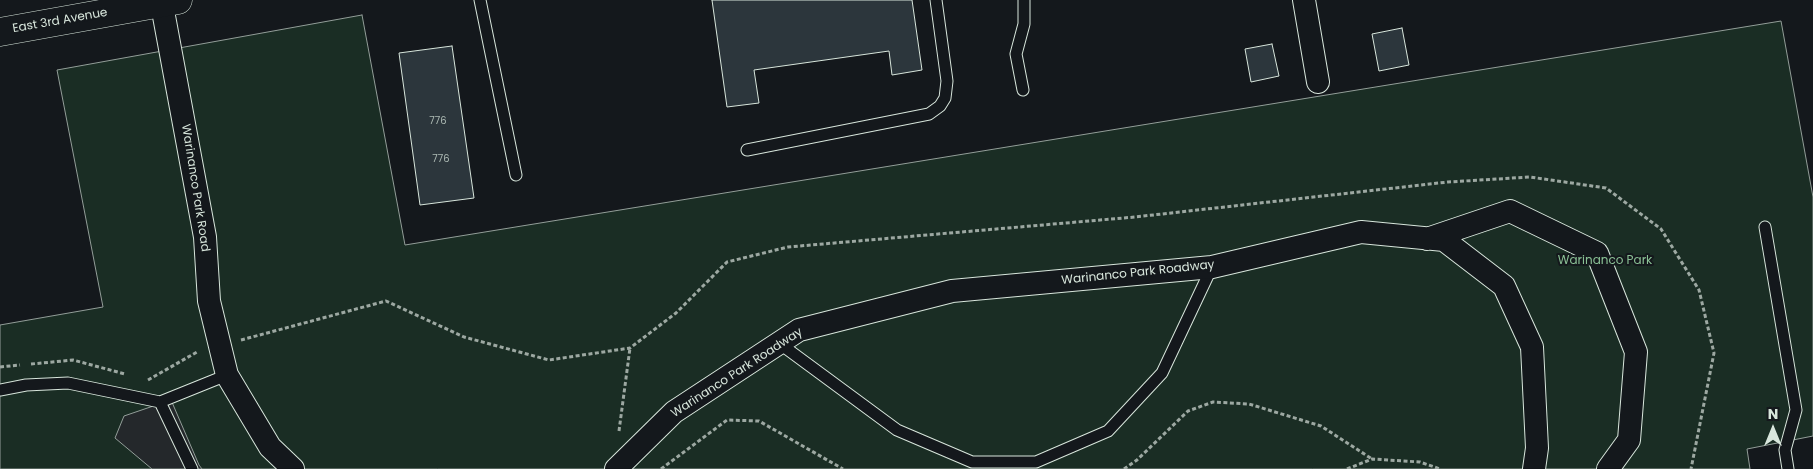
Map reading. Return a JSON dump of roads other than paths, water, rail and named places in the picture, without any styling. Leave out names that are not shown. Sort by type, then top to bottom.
[{"type":"street","points":[[1304,0],[1318,82]]},
{"type":"street","name":"East 3rd Avenue","points":[[0,32],[167,1]]},
{"type":"street","name":"Warinanco Park Road","points":[[167,1],[205,237],[209,301],[227,375],[270,446],[293,469]]},
{"type":"street","points":[[1427,238],[1510,210],[1597,252],[1636,352],[1629,440],[1608,469]]},
{"type":"street","name":"Warinanco Park Roadway","points":[[616,469],[674,412],[799,330],[952,291],[1212,267],[1361,232],[1444,240],[1504,286],[1532,347],[1537,448],[1534,469]]},
{"type":"lane","points":[[480,0],[516,175]]},
{"type":"lane","points":[[747,150],[929,114],[940,106],[945,98],[947,81],[936,0]]},
{"type":"lane","points":[[1023,90],[1016,54],[1024,24],[1024,0]]},
{"type":"lane","points":[[1765,227],[1796,410],[1785,450],[1788,469]]},
{"type":"lane","points":[[778,343],[897,430],[972,462],[1036,462],[1108,431],[1162,373],[1212,267]]},
{"type":"lane","points":[[0,390],[26,385],[68,383],[160,402],[227,375]]},
{"type":"lane","points":[[160,402],[192,469]]},
{"type":"park label","name":"Warinanco Park","points":[[1605,261]]}]
